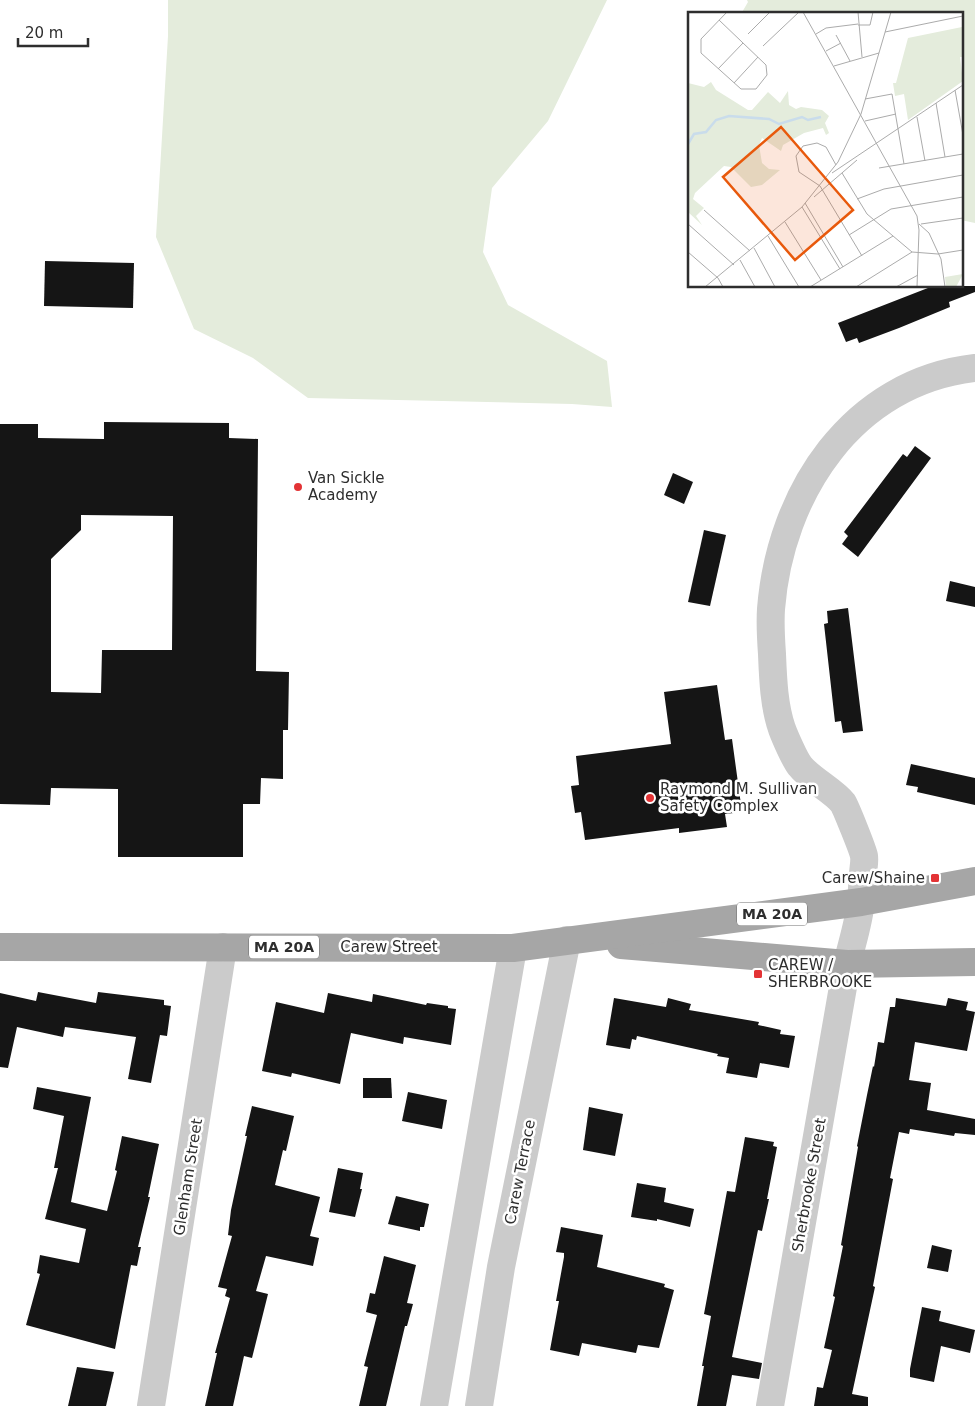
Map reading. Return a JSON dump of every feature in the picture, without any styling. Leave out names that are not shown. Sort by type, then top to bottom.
[{"type":"main road","name":"Carew Street","points":[[0,946],[513,948],[861,902],[975,881]]},
{"type":"main road","name":"Carew Street","points":[[567,940],[848,964],[975,962]]},
{"type":"street","points":[[848,964],[861,902],[864,856],[843,803],[800,766],[782,729],[774,688],[771,619],[775,582],[781,552],[790,521],[803,491],[836,443],[855,422],[890,397],[920,381],[942,374],[975,368]]},
{"type":"street","name":"Carew Terrace","points":[[479,1406],[502,1266],[567,940]]},
{"type":"street","name":"Glenham Street","points":[[151,1406],[223,947]]},
{"type":"street","points":[[434,1406],[513,948]]},
{"type":"street","name":"Sherbrooke Street","points":[[770,1406],[848,964]]},
{"type":"green space","points":[[168,0],[607,0],[548,121],[492,188],[483,252],[508,305],[607,361],[612,407],[572,404],[308,398],[253,358],[194,329],[156,237],[168,36]]},
{"type":"green space","points":[[747,0],[975,0],[975,223],[962,220],[962,12],[742,12],[748,2]]},
{"type":"building","points":[[45,261],[134,263],[133,308],[44,306]]},
{"type":"building","points":[[975,286],[975,292],[949,302],[950,307],[859,343],[857,338],[846,342],[838,323],[928,288]]},
{"type":"building","points":[[104,422],[229,423],[229,438],[258,439],[256,671],[289,672],[288,730],[283,730],[283,779],[261,778],[260,804],[243,804],[243,857],[118,857],[118,789],[51,788],[50,805],[0,804],[0,424],[38,424],[38,438],[104,439]],"holes":[[[81,515],[173,516],[172,650],[102,650],[101,693],[51,692],[51,559],[81,530]]]},
{"type":"building","points":[[915,446],[931,458],[858,557],[842,544],[848,536],[844,532],[903,454],[907,457]]},
{"type":"building","points":[[673,473],[693,482],[684,504],[664,495]]},
{"type":"building","points":[[704,530],[726,535],[710,606],[688,602]]},
{"type":"building","points":[[950,581],[975,587],[975,607],[946,601]]},
{"type":"building","points":[[848,608],[863,731],[843,733],[841,721],[835,722],[824,624],[828,623],[827,611]]},
{"type":"building","name":"Raymond M. Sullivan Safety Complex","points":[[717,685],[725,740],[732,739],[742,812],[725,814],[727,827],[679,833],[679,828],[585,840],[581,812],[575,813],[571,786],[579,785],[576,756],[671,744],[664,692]]},
{"type":"building","points":[[911,764],[975,778],[975,805],[917,792],[918,787],[906,785]]},
{"type":"building","points":[[38,992],[96,1003],[98,992],[164,1000],[164,1005],[171,1006],[167,1036],[160,1035],[151,1083],[128,1079],[136,1037],[65,1027],[63,1037],[17,1027],[8,1068],[0,1067],[0,993],[36,1001]]},
{"type":"building","points":[[328,993],[372,1002],[373,994],[426,1005],[427,1003],[448,1006],[448,1008],[456,1009],[451,1045],[404,1037],[403,1044],[351,1033],[340,1084],[292,1073],[291,1077],[262,1071],[276,1002],[324,1013]]},
{"type":"building","points":[[614,998],[666,1007],[668,998],[691,1004],[689,1010],[759,1022],[758,1025],[781,1030],[780,1034],[795,1036],[789,1068],[760,1063],[757,1078],[726,1073],[729,1058],[717,1056],[718,1054],[637,1036],[636,1040],[632,1039],[630,1049],[606,1045]]},
{"type":"building","points":[[896,998],[946,1006],[948,998],[968,1002],[966,1010],[975,1012],[967,1051],[915,1042],[909,1080],[931,1083],[927,1110],[975,1119],[975,1135],[955,1133],[954,1136],[910,1129],[909,1134],[899,1132],[890,1178],[893,1179],[873,1286],[875,1287],[852,1394],[868,1397],[868,1406],[814,1406],[817,1387],[823,1388],[832,1350],[824,1348],[835,1297],[833,1296],[843,1246],[841,1245],[867,1095],[878,1042],[884,1043],[890,1007],[895,1007]]},
{"type":"building","points":[[363,1078],[391,1078],[392,1098],[363,1098]]},
{"type":"building","points":[[37,1087],[91,1097],[71,1202],[107,1211],[117,1171],[115,1170],[122,1136],[159,1144],[148,1197],[150,1197],[138,1247],[141,1247],[137,1266],[131,1265],[115,1349],[26,1325],[40,1274],[37,1273],[40,1255],[79,1263],[86,1229],[45,1219],[58,1168],[54,1168],[64,1116],[33,1109]]},
{"type":"building","points":[[408,1092],[447,1100],[442,1129],[402,1121]]},
{"type":"building","points":[[252,1106],[294,1116],[286,1151],[283,1150],[275,1185],[320,1197],[310,1236],[319,1238],[313,1266],[266,1256],[256,1291],[268,1294],[252,1358],[244,1356],[233,1406],[205,1406],[217,1353],[215,1353],[230,1298],[225,1296],[227,1289],[218,1287],[232,1236],[228,1235],[231,1210]]},
{"type":"building","points":[[589,1107],[623,1114],[615,1156],[583,1150]]},
{"type":"building","points":[[745,1137],[774,1142],[773,1146],[777,1147],[767,1199],[769,1199],[762,1231],[758,1230],[732,1357],[762,1363],[759,1379],[732,1375],[726,1406],[697,1406],[711,1316],[704,1314],[727,1191],[735,1192]]},
{"type":"building","points":[[338,1168],[363,1173],[360,1189],[362,1189],[355,1217],[329,1212]]},
{"type":"building","points":[[637,1183],[666,1188],[664,1202],[694,1209],[690,1227],[657,1219],[657,1221],[631,1217]]},
{"type":"building","points":[[396,1196],[429,1204],[424,1227],[420,1227],[420,1231],[388,1224]]},
{"type":"building","points":[[561,1227],[603,1235],[597,1267],[665,1284],[664,1287],[674,1290],[659,1348],[638,1345],[636,1353],[582,1343],[579,1356],[550,1350],[559,1301],[556,1301],[564,1257],[564,1253],[556,1252]]},
{"type":"building","points":[[932,1245],[952,1250],[948,1272],[927,1268]]},
{"type":"building","points":[[384,1256],[416,1265],[407,1303],[413,1304],[407,1326],[405,1326],[386,1406],[359,1406],[368,1367],[364,1366],[377,1315],[366,1312],[370,1293],[375,1294]]},
{"type":"building","points":[[922,1307],[941,1311],[939,1321],[975,1330],[970,1353],[941,1346],[934,1382],[910,1377]]},
{"type":"building","points":[[77,1367],[114,1372],[106,1406],[68,1406]]},
{"type":"place","name":"Van Sickle Academy","points":[[298,487]]},
{"type":"place","name":"Raymond M. Sullivan Safety Complex","points":[[650,798]]},
{"type":"place","name":"Carew/Shaine","points":[[935,878]]},
{"type":"place","name":"CAREW / SHERBROOKE","points":[[758,974]]}]
